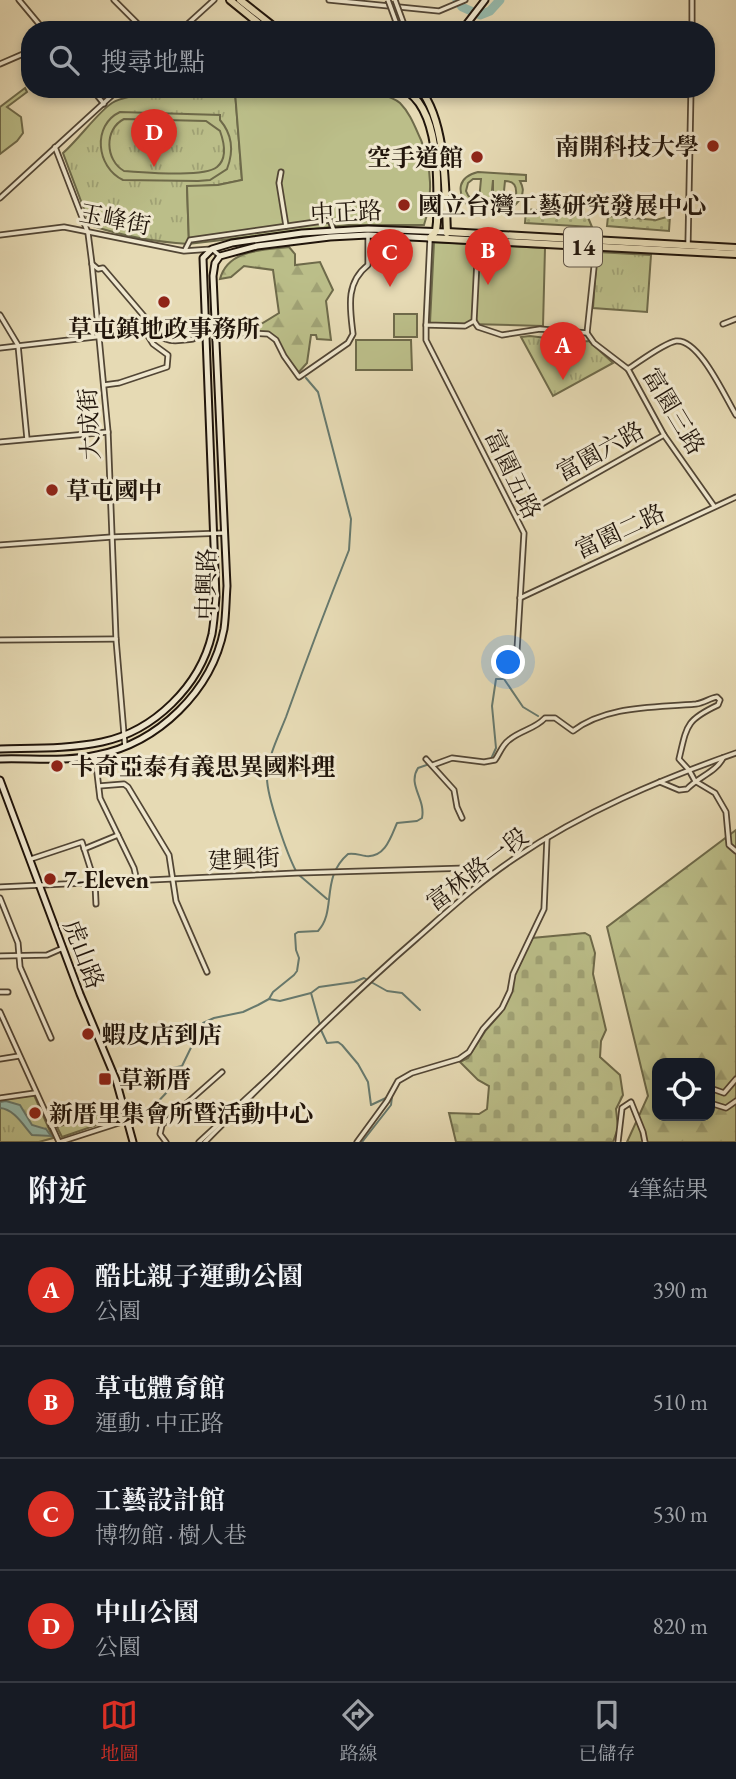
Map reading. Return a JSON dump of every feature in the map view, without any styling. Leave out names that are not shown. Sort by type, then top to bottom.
[{"type":"main road","points":[[230,0],[240,3],[265,21]]},
{"type":"main road","points":[[240,3],[258,21]]},
{"type":"main road","points":[[418,98],[436,156],[436,231],[430,238]]},
{"type":"main road","points":[[425,98],[442,149],[447,235]]},
{"type":"main road","name":"中正路","points":[[447,235],[478,241],[596,244]]},
{"type":"main road","name":"中正路","points":[[430,238],[447,235],[736,254]]},
{"type":"main road","name":"中正路","points":[[688,250],[736,248]]},
{"type":"street","points":[[19,0],[36,21]]},
{"type":"street","points":[[114,0],[135,21]]},
{"type":"street","points":[[191,21],[214,0]]},
{"type":"street","points":[[240,3],[252,0]]},
{"type":"street","points":[[329,0],[439,11],[465,0]]},
{"type":"street","points":[[388,0],[396,21]]},
{"type":"street","points":[[395,0],[403,21]]},
{"type":"street","points":[[469,21],[485,0]]},
{"type":"street","points":[[692,0],[692,21]]},
{"type":"street","points":[[0,64],[21,55]]},
{"type":"street","points":[[99,98],[104,104]]},
{"type":"street","points":[[0,198],[110,98]]},
{"type":"street","points":[[688,250],[691,98]]},
{"type":"street","name":"大成街","points":[[55,147],[89,233],[101,335],[108,432],[116,639],[125,747]]},
{"type":"street","points":[[281,172],[279,183],[286,226]]},
{"type":"street","points":[[184,251],[190,240],[330,220],[334,234]]},
{"type":"street","name":"玉峰街","points":[[0,236],[64,227],[184,251],[212,249]]},
{"type":"street","name":"中正路","points":[[212,249],[232,243],[334,234],[436,231],[447,235]]},
{"type":"street","points":[[226,335],[268,334],[276,340],[299,377],[348,343],[353,334],[353,283],[356,274],[368,265],[368,232]]},
{"type":"street","name":"中正路","points":[[368,232],[430,238]]},
{"type":"street","name":"中正路","points":[[220,257],[236,250],[334,234]]},
{"type":"street","name":"富園五路","points":[[430,238],[426,340],[524,533],[517,650]]},
{"type":"street","points":[[478,241],[474,321],[478,327],[502,335],[540,329],[587,333]]},
{"type":"street","points":[[596,244],[587,333],[594,343],[628,369],[674,341],[688,342],[698,351],[736,415]]},
{"type":"street","points":[[212,249],[220,257]]},
{"type":"street","name":"中興路","points":[[0,749],[86,745],[122,735],[150,721],[169,706],[187,687],[201,664],[212,634],[215,615],[203,267],[204,258],[212,249]]},
{"type":"street","name":"中興路","points":[[0,759],[95,756],[125,747],[159,728],[185,705],[214,662],[224,631],[226,611],[213,276],[215,263],[220,257]]},
{"type":"street","points":[[92,264],[98,269],[103,268],[149,322]]},
{"type":"street","points":[[0,315],[18,345],[27,439]]},
{"type":"street","points":[[723,324],[736,318]]},
{"type":"street","points":[[426,325],[465,326],[474,321]]},
{"type":"street","points":[[0,348],[215,323]]},
{"type":"street","points":[[154,330],[169,341],[193,339]]},
{"type":"street","points":[[104,385],[119,383],[167,367],[168,355],[153,344],[145,331]]},
{"type":"street","name":"富園三路","points":[[628,369],[664,435],[714,506]]},
{"type":"street","points":[[0,442],[108,432]]},
{"type":"street","name":"富園六路","points":[[517,518],[664,435]]},
{"type":"street","name":"富園二路","points":[[520,598],[736,497]]},
{"type":"street","points":[[0,545],[224,533]]},
{"type":"street","points":[[0,640],[116,639]]},
{"type":"street","points":[[463,818],[457,807],[454,790],[430,762],[452,758],[484,762],[495,760],[504,744],[512,737],[532,729],[545,718],[555,718],[573,731],[594,717],[652,706],[695,704],[718,697],[718,705],[693,717],[686,731],[679,758],[695,781],[715,793],[726,812],[729,845],[736,851]]},
{"type":"street","name":"富林路一段","points":[[205,1142],[373,976],[488,877],[547,838],[611,803],[736,753]]},
{"type":"street","points":[[95,756],[100,798],[134,868],[137,881]]},
{"type":"street","points":[[660,782],[679,790],[687,789],[719,766],[723,758]]},
{"type":"street","name":"虎山路","points":[[0,780],[2,791],[116,1080],[133,1142]]},
{"type":"street","points":[[99,786],[124,784],[128,787],[169,855],[176,901],[207,972]]},
{"type":"street","points":[[84,849],[118,835]]},
{"type":"street","points":[[356,1142],[387,1101],[398,1081],[412,1073],[460,1059],[469,1052],[483,1029],[502,1008],[513,974],[544,909],[547,838]]},
{"type":"street","points":[[31,859],[82,842],[95,883],[96,904]]},
{"type":"street","name":"建興街","points":[[0,887],[468,868],[488,877]]},
{"type":"street","points":[[0,898],[18,943],[20,967],[51,1038]]},
{"type":"street","points":[[0,956],[47,955],[63,948]]},
{"type":"street","points":[[0,992],[8,992]]},
{"type":"street","points":[[0,1012],[59,1142],[128,1120]]},
{"type":"street","points":[[0,1059],[19,1056]]},
{"type":"street","name":"富林路一段","points":[[199,1142],[277,1071]]},
{"type":"street","points":[[166,1142],[160,1135],[162,1125],[222,1072]]},
{"type":"street","points":[[715,1090],[724,1093],[736,1079]]},
{"type":"street","points":[[0,1098],[35,1093]]},
{"type":"street","points":[[715,1105],[726,1108],[736,1101]]},
{"type":"street","points":[[51,1126],[122,1102]]},
{"type":"street","points":[[618,1142],[622,1108],[631,1102],[645,1142]]},
{"type":"green space","points":[[21,91],[21,96],[7,107],[21,117],[23,133],[0,154],[0,107]]},
{"type":"green space","points":[[123,98],[235,98],[242,180],[187,187],[189,244],[139,238],[90,225],[63,153],[112,103]]},
{"type":"green space","points":[[235,98],[390,98],[400,103],[407,111],[421,140],[429,171],[430,193],[424,225],[347,225],[189,244],[187,186],[218,185],[242,180]]},
{"type":"green space","points":[[120,112],[220,115],[231,143],[227,169],[210,180],[123,180],[107,166],[101,146],[105,126]],"holes":[[[124,119],[206,121],[220,131],[224,150],[223,159],[217,167],[210,170],[172,174],[124,171],[113,160],[110,152],[110,137],[117,124]]]},
{"type":"green space","points":[[478,172],[526,175],[526,181],[520,181],[523,191],[512,207],[490,209],[468,206],[464,200],[461,185],[471,174]],"holes":[[[473,179],[481,179],[479,201],[491,201],[493,180],[493,201],[503,201],[505,181],[514,185],[516,195],[509,203],[484,203],[473,200],[466,191],[468,183]]]},
{"type":"green space","points":[[526,209],[587,215],[592,227],[525,223]]},
{"type":"green space","points":[[608,216],[656,220],[670,216],[669,231],[607,226]]},
{"type":"green space","points":[[434,242],[545,248],[543,326],[430,323]]},
{"type":"green space","points":[[289,247],[295,254],[295,265],[320,262],[333,290],[326,301],[331,340],[317,339],[316,335],[311,335],[307,363],[298,373],[286,362],[271,336],[248,332],[279,313],[273,270],[244,266],[231,277],[220,279],[224,269],[239,256]]},
{"type":"green space","points":[[597,252],[651,255],[647,312],[593,308]]},
{"type":"green space","points":[[394,314],[417,314],[417,337],[394,337]]},
{"type":"green space","points":[[521,337],[589,341],[613,363],[553,396]]},
{"type":"green space","points":[[356,340],[411,340],[412,370],[356,370]]},
{"type":"green space","points":[[736,830],[736,1142],[627,1142],[648,1096],[607,927]]},
{"type":"green space","points":[[585,933],[590,936],[595,953],[593,974],[606,1030],[601,1041],[600,1057],[620,1075],[623,1095],[616,1109],[618,1128],[613,1142],[456,1142],[449,1113],[479,1114],[487,1109],[489,1086],[478,1080],[460,1062],[468,1058],[501,1013],[511,983],[532,938]]},
{"type":"green space","points":[[34,1095],[53,1138],[39,1142],[0,1142],[0,1100]]},
{"type":"green space","points":[[118,1108],[123,1116],[62,1137],[57,1127]]},
{"type":"water","points":[[0,1102],[20,1105],[32,1125],[46,1129],[51,1136],[32,1135],[14,1114],[0,1108]]},
{"type":"waterway","points":[[457,0],[462,7],[480,15],[490,11],[500,0]]},
{"type":"waterway","points":[[296,871],[274,811],[267,778],[269,763],[349,550],[351,519],[318,392],[306,378]]},
{"type":"waterway","points":[[491,759],[496,748],[492,706],[496,679],[504,679],[523,707],[538,716]]},
{"type":"waterway","points":[[128,1111],[152,1108],[168,1091],[164,1075],[168,1069],[182,1066],[203,1023],[258,1005],[269,999],[273,992],[294,975],[299,958],[295,934],[318,931],[324,923],[331,884],[339,863],[348,854],[378,854],[386,846],[397,823],[422,818],[415,774],[418,768],[438,761]]},
{"type":"waterway","points":[[299,875],[327,899]]},
{"type":"waterway","points":[[269,999],[280,1001],[311,993],[319,987],[364,978],[387,991],[402,993],[420,1010]]},
{"type":"waterway","points":[[311,993],[320,1025]]},
{"type":"waterway","points":[[321,1030],[327,1043],[338,1042],[358,1064],[368,1082],[371,1105],[392,1097],[391,1105],[362,1142]]},
{"type":"tunnel","points":[[193,339],[226,335]]},
{"type":"place","name":"南開科技大學","points":[[713,146]]},
{"type":"place","name":"空手道館","points":[[477,157]]},
{"type":"place","name":"中山公園","points":[[154,167]]},
{"type":"place","name":"國立台灣工藝研究發展中心","points":[[404,205]]},
{"type":"place","name":"草屯體育館","points":[[488,285]]},
{"type":"place","name":"工藝設計館","points":[[390,287]]},
{"type":"place","name":"草屯鎮地政事務所","points":[[164,302]]},
{"type":"place","name":"酷比親子運動公園","points":[[563,380]]},
{"type":"place","name":"草屯國中","points":[[52,490]]},
{"type":"place","name":"卡奇亞泰有義思異國料理","points":[[57,766]]},
{"type":"place","name":"7-Eleven","points":[[50,879]]},
{"type":"place","name":"蝦皮店到店","points":[[88,1034]]},
{"type":"place","name":"草新厝","points":[[105,1079]]},
{"type":"place","name":"新厝里集會所暨活動中心","points":[[35,1113]]}]
